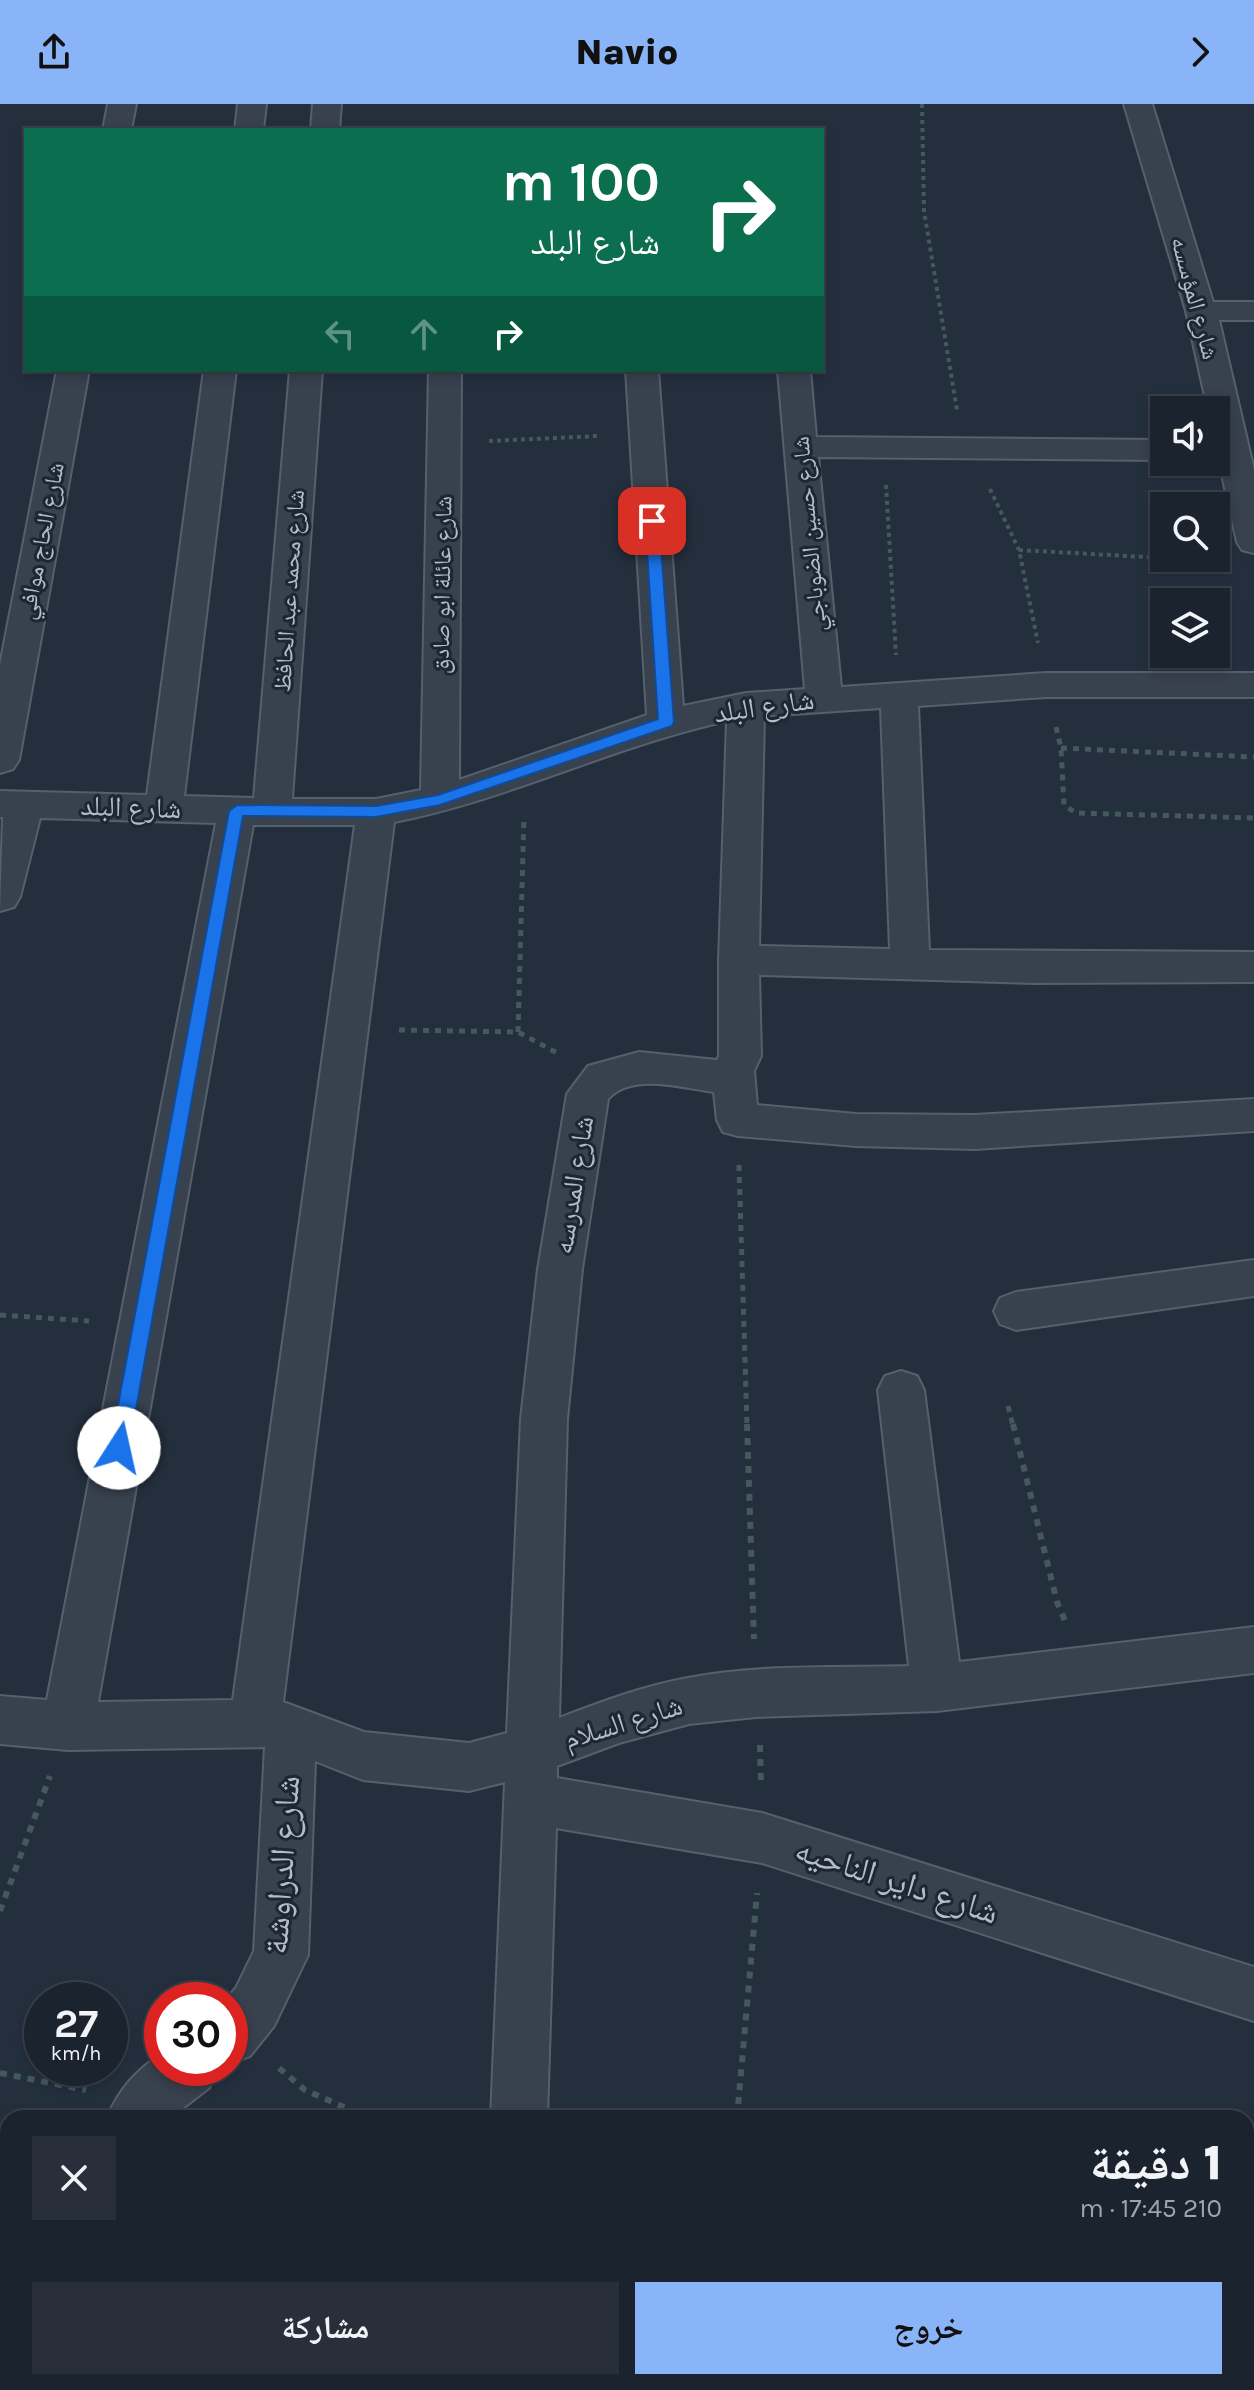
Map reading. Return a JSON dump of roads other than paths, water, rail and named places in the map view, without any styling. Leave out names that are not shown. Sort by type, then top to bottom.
[{"type":"street","points":[[117,128],[122,104]]},
{"type":"street","points":[[249,128],[252,104]]},
{"type":"street","points":[[325,128],[327,104]]},
{"type":"street","name":"شارع المؤسسه","points":[[1138,104],[1201,311],[1254,542]]},
{"type":"street","points":[[1201,311],[1254,311]]},
{"type":"street","name":"شارع الحاج موافي","points":[[0,760],[73,372]]},
{"type":"street","points":[[164,807],[220,372]]},
{"type":"street","name":"شارع محمد عبد الحافظ","points":[[68,1726],[142,1324],[254,812],[306,372]]},
{"type":"street","name":"شارع عائلة ابو صادق","points":[[440,800],[445,372]]},
{"type":"street","points":[[642,372],[666,722]]},
{"type":"street","name":"شارع حسين الضوباجي","points":[[794,372],[824,697]]},
{"type":"street","points":[[1220,394],[1254,394]]},
{"type":"street","points":[[801,447],[1150,450]]},
{"type":"street","name":"شارع البلد","points":[[12,804],[254,812],[376,812],[440,800],[666,722],[746,705],[824,697],[1046,685],[1254,685]]},
{"type":"street","points":[[899,695],[910,964]]},
{"type":"street","points":[[746,705],[739,960],[740,1056],[733,1071],[738,1120],[856,1130],[975,1132],[1254,1115]]},
{"type":"street","points":[[0,897],[12,804]]},
{"type":"street","name":"شارع الدراوشة","points":[[248,2013],[262,1994],[281,1955],[273,1725],[349,1029],[376,812]]},
{"type":"street","points":[[739,960],[1034,968],[1254,967]]},
{"type":"street","name":"شارع المدرسه","points":[[519,2110],[544,1419],[558,1284],[588,1094],[603,1077],[639,1068],[717,1076],[733,1071]]},
{"type":"street","points":[[1016,1311],[1254,1278]]},
{"type":"street","points":[[901,1390],[937,1688]]},
{"type":"street","name":"شارع السلام","points":[[0,1720],[68,1726],[273,1725],[363,1756],[533,1775],[619,1719],[689,1701],[756,1694],[937,1688],[1254,1650]]},
{"type":"street","name":"شارع داير الناحيه","points":[[533,1775],[762,1838],[1254,1994]]},
{"type":"street","points":[[140,2110],[163,2086]]}]
